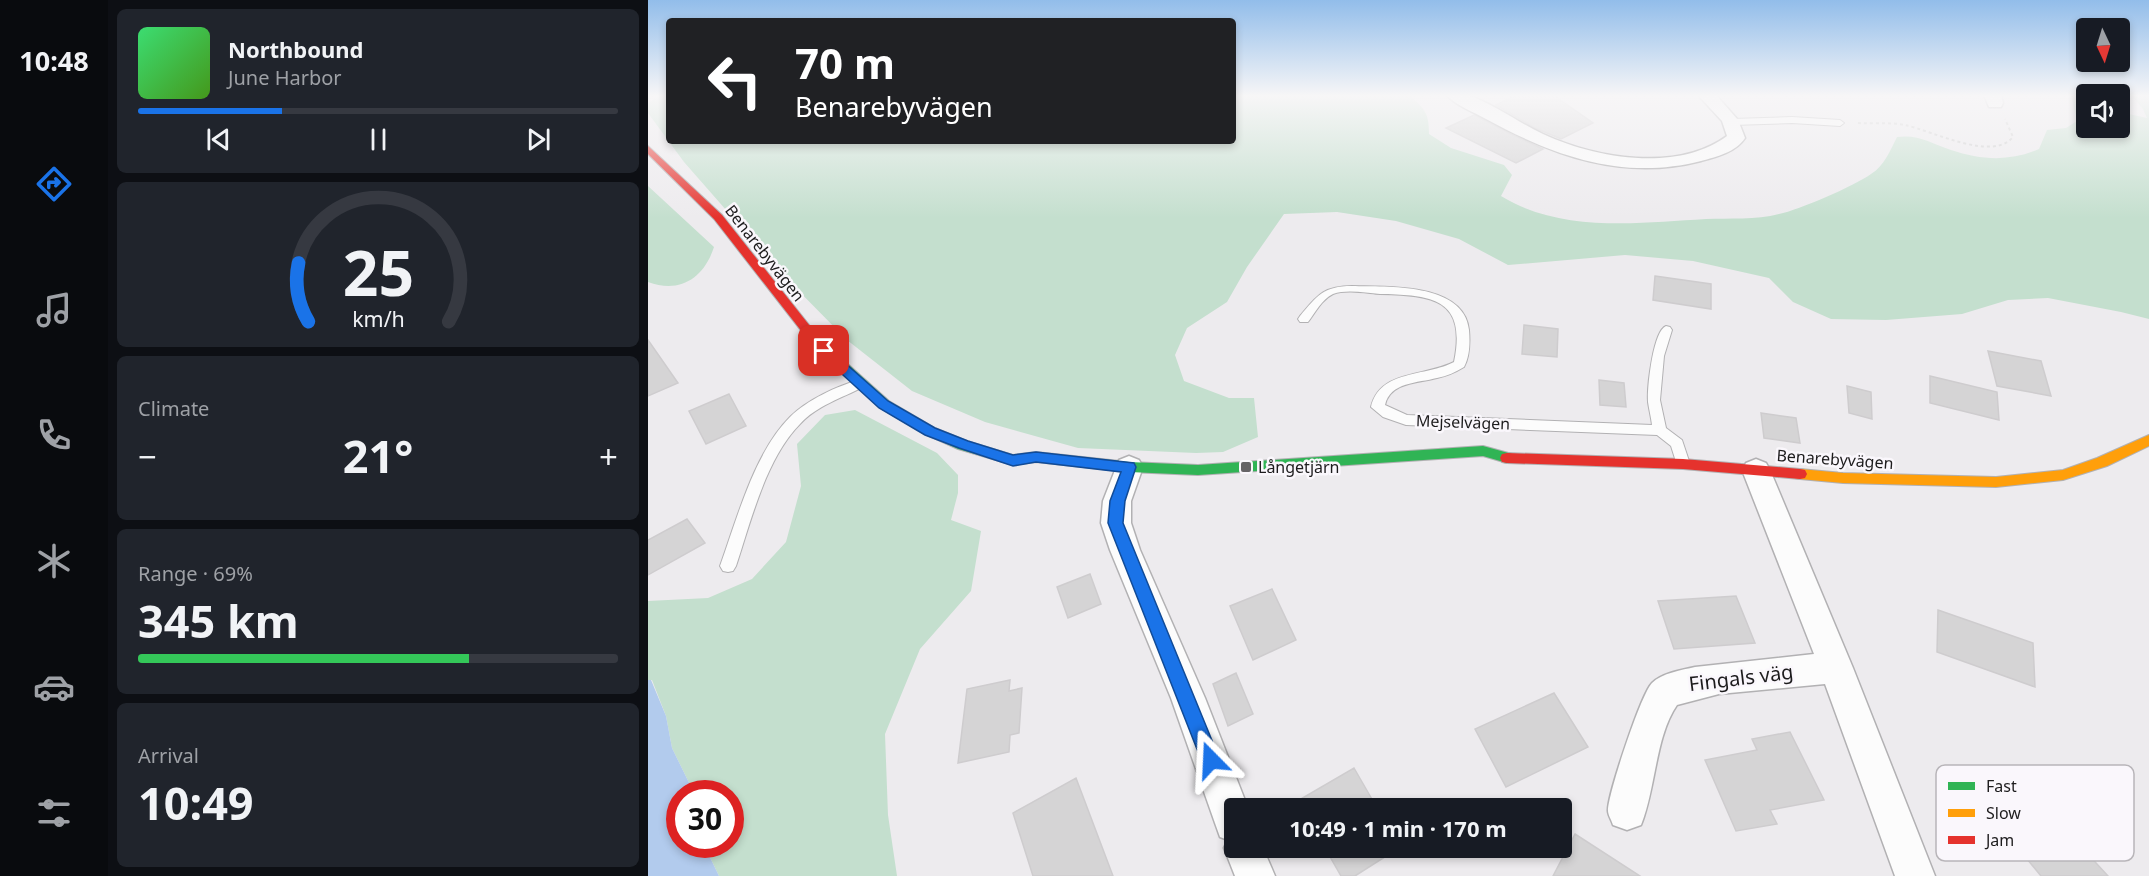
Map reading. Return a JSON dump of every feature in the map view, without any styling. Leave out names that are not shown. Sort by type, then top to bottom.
[{"type":"street","points":[[1537,136],[1570,152],[1591,159],[1614,163],[1661,163],[1710,152],[1726,146],[1736,136]]},
{"type":"street","name":"Benarebyvägen","points":[[648,149],[718,217],[793,315],[824,351],[859,384],[884,404],[930,431],[1013,460],[1024,471],[1034,473]]},
{"type":"street","name":"Benarebyvägen","points":[[1013,460],[1036,457],[1124,480],[1198,470],[1483,451],[1512,459],[1683,464],[1843,478],[1996,482],[2063,475],[2102,462],[2149,440]]},
{"type":"street","name":"Benarebyvägen","points":[[1486,468],[1512,459]]},
{"type":"street","points":[[1756,470],[1836,668],[1915,876]]},
{"type":"street","points":[[1124,480],[1117,501],[1116,523],[1125,550],[1188,698],[1225,798]]},
{"type":"street","points":[[1191,484],[1227,482]]},
{"type":"street","name":"Fingals väg","points":[[1627,811],[1654,712],[1664,694],[1677,686],[1768,672],[1836,668]]},
{"type":"street","points":[[1248,858],[1255,876]]},
{"type":"lane","name":"Mejselvägen","points":[[1304,319],[1328,293],[1341,290],[1393,291],[1430,296],[1447,302],[1457,310],[1463,325],[1465,346],[1460,364],[1441,373],[1407,380],[1386,388],[1378,399],[1378,407],[1388,414],[1406,420],[1660,430]]},
{"type":"lane","points":[[1666,330],[1658,356],[1654,400],[1660,430],[1677,444],[1683,464]]},
{"type":"lane","points":[[728,566],[771,452],[783,434],[796,419],[859,384]]},
{"type":"path","points":[[1940,136],[1969,145],[1996,147],[2007,144],[2013,136]]},
{"type":"green space","points":[[1236,136],[1432,136],[1451,148],[1504,165],[1512,175],[1501,196],[1524,208],[1575,221],[1628,223],[1752,218],[1788,212],[1840,191],[1876,171],[1897,137],[1918,138],[1973,156],[2006,158],[2039,149],[2045,136],[2130,138],[2130,136],[2149,136],[2149,319],[2048,298],[2008,300],[1962,314],[1886,320],[1831,319],[1793,302],[1769,278],[1693,261],[1625,255],[1508,265],[1459,239],[1396,221],[1337,212],[1284,214],[1247,267],[1227,302],[1187,328],[1175,355],[1184,381],[1229,398],[1254,398],[1258,437],[1223,452],[1078,448],[985,422],[912,391],[847,340],[783,275],[671,144],[1236,144]]},
{"type":"green space","points":[[648,186],[714,247],[704,267],[689,281],[670,286],[648,282]]},
{"type":"green space","points":[[855,410],[937,453],[958,475],[958,493],[951,520],[981,531],[971,591],[920,649],[885,734],[888,815],[897,876],[719,876],[710,858],[744,858],[744,780],[688,780],[672,748],[666,716],[652,680],[648,680],[648,601],[708,598],[752,579],[786,542],[801,486],[797,444],[825,415]]},
{"type":"water","points":[[648,680],[651,680],[666,716],[672,748],[688,780],[666,780],[666,858],[710,858],[719,876],[648,876]]},
{"type":"building","points":[[1462,136],[1515,136],[1543,149],[1516,163]]},
{"type":"building","points":[[1655,276],[1711,284],[1711,309],[1653,300]]},
{"type":"building","points":[[1524,325],[1558,329],[1557,357],[1522,354]]},
{"type":"building","points":[[648,340],[678,383],[648,396]]},
{"type":"building","points":[[1988,351],[2041,361],[2051,396],[1997,386]]},
{"type":"building","points":[[1930,376],[1997,392],[1999,420],[1930,403]]},
{"type":"building","points":[[1599,380],[1624,383],[1626,407],[1600,405]]},
{"type":"building","points":[[1847,386],[1871,392],[1872,419],[1849,413]]},
{"type":"building","points":[[729,394],[746,426],[706,444],[689,411]]},
{"type":"building","points":[[1761,413],[1796,418],[1800,443],[1764,438]]},
{"type":"building","points":[[687,519],[705,543],[648,575],[648,540]]},
{"type":"building","points":[[1090,574],[1101,604],[1068,618],[1057,587]]},
{"type":"building","points":[[1272,589],[1296,640],[1253,660],[1230,606]]},
{"type":"building","points":[[1736,596],[1755,643],[1674,649],[1658,601]]},
{"type":"building","points":[[1938,610],[2033,643],[2035,687],[1937,652]]},
{"type":"building","points":[[1236,673],[1253,714],[1228,726],[1213,684]]},
{"type":"building","points":[[1010,680],[1009,691],[1022,688],[1019,733],[1010,735],[1009,752],[958,763],[967,689]]},
{"type":"building","points":[[1554,693],[1588,747],[1506,787],[1475,729]]},
{"type":"building","points":[[1790,732],[1824,800],[1770,810],[1777,824],[1736,831],[1705,760],[1757,750],[1752,739]]},
{"type":"building","points":[[1354,768],[1371,798],[1302,798]]},
{"type":"building","points":[[1076,778],[1113,876],[1033,876],[1013,813]]},
{"type":"building","points":[[1575,834],[1640,876],[1553,876],[1562,858],[1572,858],[1572,840]]},
{"type":"building","points":[[1331,858],[1383,858],[1355,876],[1341,876]]},
{"type":"building","points":[[2029,861],[2094,861],[2108,876],[2041,876]]},
{"type":"traffic: fast","points":[[817,343],[884,404],[930,431],[963,445],[1013,460],[1036,457],[1129,467],[1198,470],[1483,451],[1507,458]]},
{"type":"traffic: slow","points":[[1800,474],[1843,478],[1996,482],[2063,475],[2102,462],[2149,440]]},
{"type":"traffic: jam","points":[[648,149],[718,217],[817,343]]},
{"type":"traffic: jam","points":[[1507,458],[1683,464],[1800,474]]},
{"type":"place","name":"Långetjärn","points":[[1246,467]]},
{"type":"route","points":[[824,351],[884,404],[930,431],[963,445],[1013,460],[1036,457],[1129,467],[1117,501],[1116,523],[1211,760]]}]
